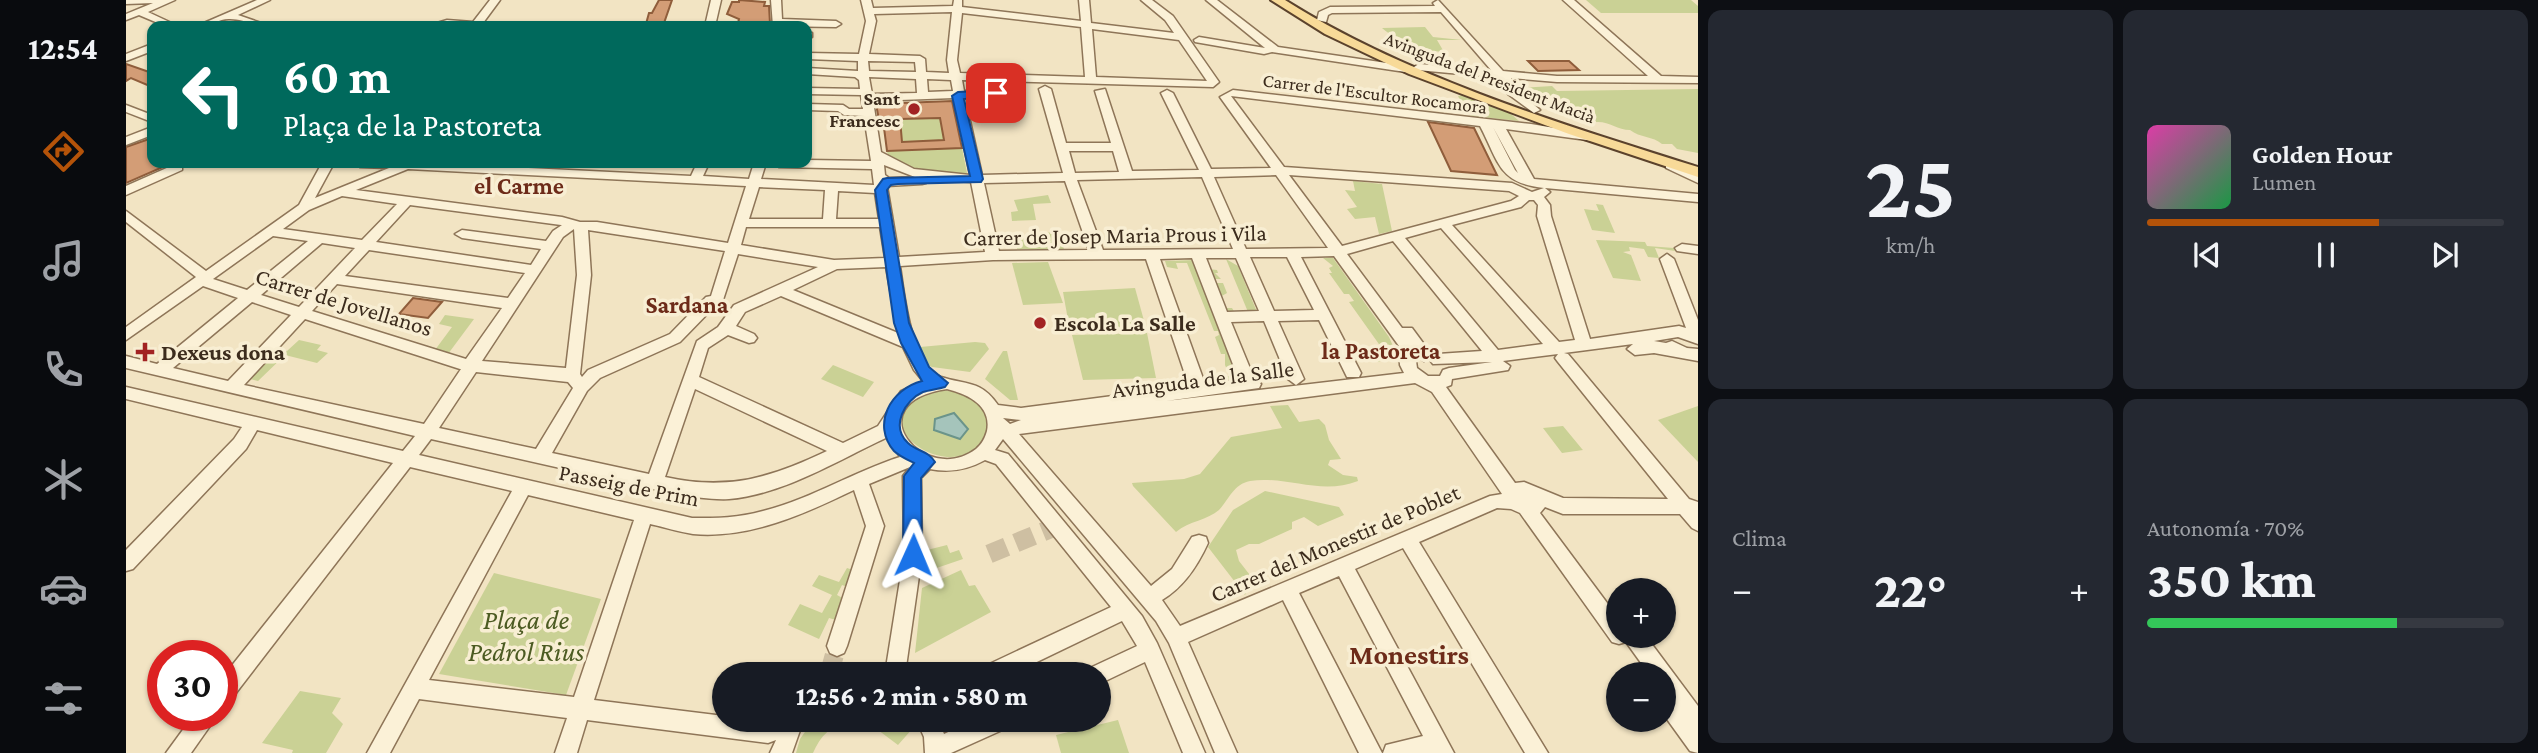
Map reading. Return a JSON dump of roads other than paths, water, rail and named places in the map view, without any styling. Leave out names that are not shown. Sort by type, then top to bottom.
[{"type":"main road","name":"Avinguda del President Macià","points":[[1277,0],[1360,47],[1528,117],[1698,172]]},
{"type":"main road","name":"Avinguda del President Macià","points":[[1288,0],[1416,69]]},
{"type":"main road","name":"Avinguda del President Macià","points":[[1528,117],[1698,165]]},
{"type":"street","points":[[126,1],[171,0]]},
{"type":"street","points":[[126,18],[171,0]]},
{"type":"street","points":[[214,21],[265,0]]},
{"type":"street","points":[[484,21],[495,0]]},
{"type":"street","points":[[711,21],[716,0]]},
{"type":"street","points":[[776,0],[778,21]]},
{"type":"street","points":[[1084,0],[1091,81]]},
{"type":"street","points":[[1146,0],[1169,18],[1190,40]]},
{"type":"street","points":[[1152,0],[1190,40],[1216,83],[1228,95],[1284,171],[1406,345],[1428,369]]},
{"type":"street","points":[[1211,0],[1264,51],[1273,49],[1416,69],[1502,77],[1698,80]]},
{"type":"street","points":[[1435,0],[1502,77],[1528,117]]},
{"type":"street","points":[[1568,0],[1659,80]]},
{"type":"street","points":[[850,73],[858,69],[863,59],[871,21],[868,5],[957,5],[1190,40],[1258,44]]},
{"type":"street","points":[[957,5],[952,53],[955,77],[993,256]]},
{"type":"street","points":[[1322,20],[1324,14],[1330,10],[1443,9]]},
{"type":"street","points":[[140,12],[161,21]]},
{"type":"street","points":[[229,15],[249,21]]},
{"type":"street","points":[[812,24],[836,24]]},
{"type":"street","points":[[1348,59],[1364,55],[1360,47]]},
{"type":"street","points":[[126,58],[147,49]]},
{"type":"street","points":[[812,56],[920,59],[923,97]]},
{"type":"street","points":[[863,59],[867,102],[886,173],[886,223],[902,323],[926,376],[940,383],[973,389],[988,401],[998,424],[1163,615],[1176,637],[1226,753]]},
{"type":"street","points":[[812,71],[850,73],[865,77],[1216,83]]},
{"type":"street","points":[[1045,89],[1070,177],[1098,255]]},
{"type":"street","name":"Carrer de l'Escultor Rocamora","points":[[867,102],[958,96],[999,90],[1045,89],[1228,95],[1516,127],[1528,117],[1596,139]]},
{"type":"street","points":[[1101,90],[1127,176]]},
{"type":"street","points":[[812,92],[867,102]]},
{"type":"street","points":[[1167,93],[1207,174],[1296,379]]},
{"type":"street","points":[[1228,95],[1271,159],[1284,171]]},
{"type":"street","points":[[812,107],[843,108],[850,113],[867,102]]},
{"type":"street","points":[[126,108],[147,117]]},
{"type":"street","points":[[1492,124],[1528,190],[1534,208],[1545,216]]},
{"type":"street","points":[[126,141],[147,133]]},
{"type":"street","points":[[1062,147],[1118,147]]},
{"type":"street","points":[[1665,161],[1698,179]]},
{"type":"street","points":[[812,166],[977,179],[1284,171],[1698,204]]},
{"type":"street","points":[[126,191],[176,168]]},
{"type":"street","points":[[304,207],[325,168]]},
{"type":"street","points":[[126,335],[304,207],[402,168]]},
{"type":"street","points":[[481,168],[832,187],[886,173]]},
{"type":"street","points":[[695,180],[701,168]]},
{"type":"street","points":[[717,299],[759,168]]},
{"type":"street","points":[[829,223],[832,187]]},
{"type":"street","points":[[1528,190],[1698,198]]},
{"type":"street","points":[[1528,190],[1544,205],[1584,345]]},
{"type":"street","name":"Carrer de Josep Maria Prous i Vila","points":[[810,269],[834,265],[993,256],[1342,251],[1444,224],[1528,190]]},
{"type":"street","points":[[339,192],[592,231],[608,229],[733,250],[810,269]]},
{"type":"street","points":[[230,388],[407,201]]},
{"type":"street","name":"Carrer de Jovellanos","points":[[126,215],[204,279],[249,297],[471,366],[575,378],[578,374],[594,374],[680,334]]},
{"type":"street","points":[[743,223],[886,223]]},
{"type":"street","points":[[1444,224],[1560,353],[1692,507],[1698,523]]},
{"type":"street","points":[[238,675],[429,430],[562,229],[578,229]]},
{"type":"street","points":[[541,456],[575,378],[578,229]]},
{"type":"street","points":[[271,231],[534,270]]},
{"type":"street","points":[[462,234],[550,246]]},
{"type":"street","points":[[1397,237],[1494,356]]},
{"type":"street","points":[[160,370],[320,239]]},
{"type":"street","points":[[495,264],[513,241]]},
{"type":"street","points":[[1682,248],[1698,250]]},
{"type":"street","points":[[1342,251],[1360,268],[1438,388],[1606,601]]},
{"type":"street","points":[[1292,253],[1353,373]]},
{"type":"street","points":[[1197,254],[1249,385]]},
{"type":"street","points":[[1152,255],[1199,391]]},
{"type":"street","points":[[1667,260],[1688,329]]},
{"type":"street","points":[[739,309],[717,299],[711,301],[680,334],[702,345],[708,343],[739,309],[810,269]]},
{"type":"street","points":[[334,279],[512,304]]},
{"type":"street","points":[[778,289],[912,349]]},
{"type":"street","points":[[1222,317],[1325,315]]},
{"type":"street","points":[[725,327],[749,338]]},
{"type":"street","points":[[1428,369],[1560,353],[1584,345],[1688,329]]},
{"type":"street","points":[[1688,329],[1671,345],[1692,355]]},
{"type":"street","points":[[655,482],[702,345]]},
{"type":"street","points":[[1428,369],[1494,356],[1654,347],[1692,355]]},
{"type":"street","points":[[912,349],[919,387]]},
{"type":"street","name":"Passeig de Prim","points":[[126,362],[230,388],[714,493],[749,489],[790,474],[884,431],[892,421]]},
{"type":"street","name":"Avinguda de la Salle","points":[[998,424],[1021,414],[1199,391],[1401,368],[1428,369]]},
{"type":"street","name":"Avinguda de la Salle","points":[[998,424],[1024,426],[1428,369]]},
{"type":"street","points":[[690,380],[841,450]]},
{"type":"street","points":[[940,383],[919,387],[903,398],[893,413],[892,430],[901,447],[921,460],[953,464],[983,453],[998,424]]},
{"type":"street","name":"Passeig de Prim","points":[[126,393],[692,526],[741,524],[781,512],[888,466],[921,460]]},
{"type":"street","points":[[126,563],[240,444],[253,423]]},
{"type":"street","points":[[983,453],[1002,459],[1144,636],[1194,753]]},
{"type":"street","points":[[897,662],[914,540],[912,476],[921,460]]},
{"type":"street","points":[[837,646],[875,526],[859,480]]},
{"type":"street","points":[[378,753],[523,488]]},
{"type":"street","points":[[1524,499],[1563,506],[1692,507]]},
{"type":"street","points":[[1524,499],[1606,616]]},
{"type":"street","name":"Carrer del Monestir de Poblet","points":[[1176,637],[1496,501],[1524,499]]},
{"type":"street","points":[[566,753],[644,516]]},
{"type":"street","points":[[1407,538],[1537,753]]},
{"type":"street","points":[[1148,597],[1165,590],[1177,579],[1199,543]]},
{"type":"street","points":[[1343,565],[1441,749],[1394,753]]},
{"type":"street","points":[[1287,589],[1371,753]]},
{"type":"street","points":[[1015,662],[1124,610]]},
{"type":"street","points":[[1111,668],[1150,650]]},
{"type":"street","points":[[413,688],[712,725]]},
{"type":"street","points":[[1676,698],[1697,734]]},
{"type":"street","points":[[1676,710],[1697,734]]},
{"type":"street","points":[[177,753],[194,731]]},
{"type":"street","points":[[768,732],[777,740],[781,752]]},
{"type":"street","points":[[781,752],[790,732]]},
{"type":"street","points":[[931,732],[937,750],[974,732]]},
{"type":"water","points":[[954,413],[968,429],[960,439],[934,430],[935,419]]},
{"type":"tunnel","points":[[989,554],[1057,526]]},
{"type":"tunnel","points":[[832,662],[837,646]]},
{"type":"place","name":"Sant Francesc","points":[[914,109]]},
{"type":"place","name":"Escola La Salle","points":[[1040,323]]},
{"type":"place","name":"Dexeus dona","points":[[145,352]]},
{"type":"district","name":"el Carme","points":[[519,186]]},
{"type":"district","name":"Sardana","points":[[687,305]]},
{"type":"district","name":"la Pastoreta","points":[[1381,351]]},
{"type":"district","name":"Monestirs","points":[[1409,654]]},
{"type":"park label","name":"Plaça de Pedrol Rius","points":[[526,635]]}]
